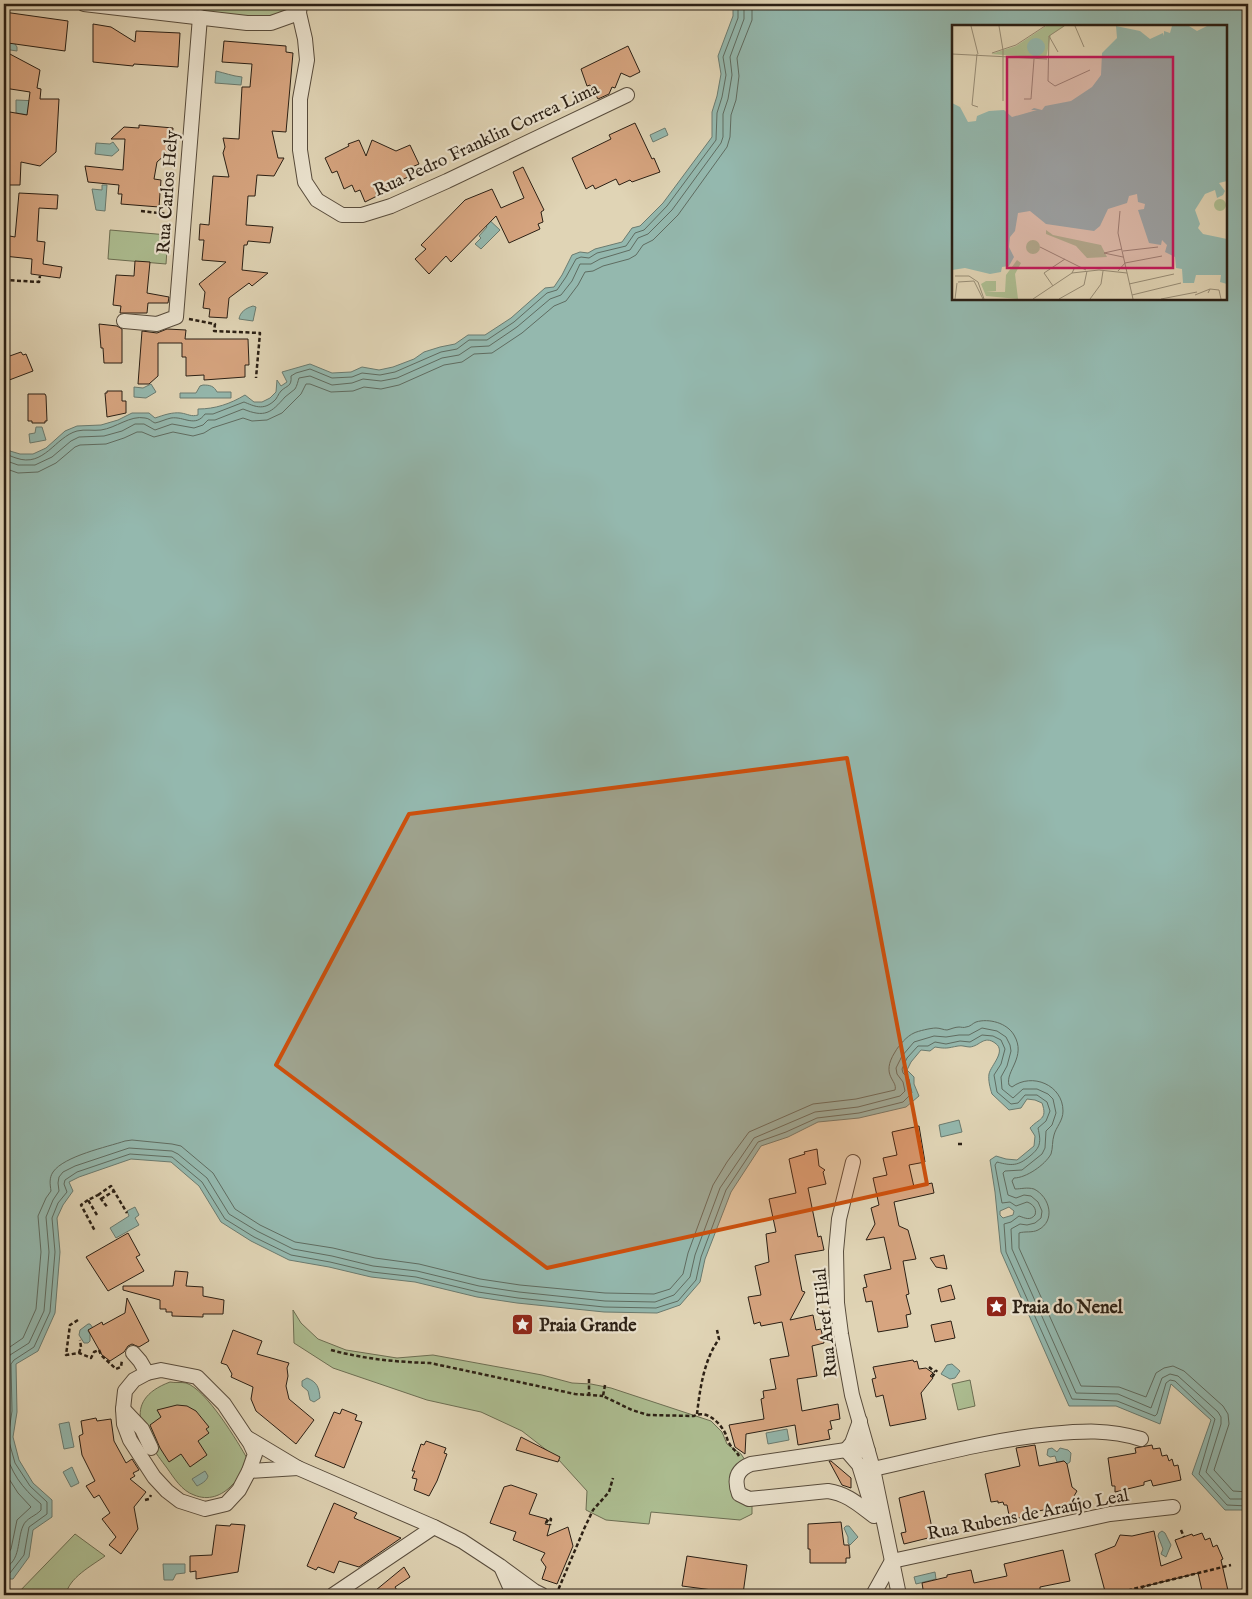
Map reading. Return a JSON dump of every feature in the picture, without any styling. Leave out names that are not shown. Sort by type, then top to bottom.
[{"type":"street","points":[[84,4],[247,23],[271,23],[300,8]]},
{"type":"street","name":"Rua Pedro Franklin Correa Lima","points":[[300,8],[306,39],[307,60],[300,99],[300,150],[305,182],[316,200],[342,215],[362,215],[390,206],[447,181],[627,95]]},
{"type":"street","name":"Rua Carlos Hely","points":[[176,317],[200,17]]},
{"type":"street","points":[[124,320],[157,324],[176,317]]},
{"type":"street","name":"Rua Aref Hilal","points":[[852,1162],[840,1219],[836,1251],[837,1294],[841,1334],[848,1372],[873,1470],[889,1566],[890,1595]]},
{"type":"street","points":[[128,1356],[140,1361],[147,1373]]},
{"type":"street","points":[[161,1370],[197,1378],[224,1404],[246,1437],[255,1454],[239,1490],[226,1504],[205,1509],[180,1501],[154,1477],[130,1440],[124,1424],[125,1391],[134,1380],[147,1373],[161,1370]]},
{"type":"street","points":[[123,1409],[142,1429],[151,1448]]},
{"type":"street","points":[[846,1450],[852,1443],[860,1421]]},
{"type":"street","points":[[873,1470],[999,1441],[1090,1430],[1127,1434],[1141,1438]]},
{"type":"street","points":[[246,1437],[298,1468],[462,1541],[542,1595]]},
{"type":"street","points":[[868,1451],[846,1450],[751,1464],[738,1473],[736,1484],[739,1494],[749,1499],[828,1491],[840,1493],[852,1499],[874,1516]]},
{"type":"street","name":"Rua Aref Hilal","points":[[846,1450],[860,1465],[899,1595]]},
{"type":"street","points":[[249,1471],[298,1468]]},
{"type":"street","name":"Rua Rubens de Araújo Leal","points":[[889,1566],[1110,1514],[1173,1506]]},
{"type":"street","points":[[333,1595],[434,1527]]},
{"type":"street","points":[[500,1566],[509,1591],[526,1595]]},
{"type":"street","points":[[873,1595],[889,1566]]},
{"type":"path","points":[[141,211],[168,214]]},
{"type":"path","points":[[4,280],[39,282],[40,276]]},
{"type":"path","points":[[176,317],[214,324],[214,331],[260,334],[256,378]]},
{"type":"path","points":[[958,1144],[963,1144]]},
{"type":"path","points":[[95,1231],[81,1204],[111,1186],[127,1213]]},
{"type":"path","points":[[101,1198],[114,1191]]},
{"type":"path","points":[[98,1195],[108,1208]]},
{"type":"path","points":[[88,1200],[97,1215]]},
{"type":"path","points":[[83,1209],[91,1205]]},
{"type":"path","points":[[78,1320],[70,1325],[66,1355],[80,1354],[91,1358],[94,1352],[99,1350],[101,1355],[116,1369],[121,1367],[128,1356]]},
{"type":"path","points":[[697,1414],[698,1395],[710,1351],[719,1339],[717,1330]]},
{"type":"path","points":[[80,1340],[80,1354]]},
{"type":"path","points":[[331,1350],[363,1358],[406,1363],[430,1363],[497,1379],[575,1394],[603,1395],[632,1410],[648,1415],[694,1416],[706,1414],[718,1423],[726,1433],[728,1442],[740,1458]]},
{"type":"path","points":[[929,1367],[936,1371],[932,1376]]},
{"type":"path","points":[[589,1379],[589,1395]]},
{"type":"path","points":[[603,1395],[607,1384]]},
{"type":"path","points":[[556,1595],[593,1510],[609,1492],[613,1478]]},
{"type":"path","points":[[1181,1530],[1184,1537]]},
{"type":"path","points":[[1109,1595],[1231,1565]]},
{"type":"highlighted area","points":[[847,758],[927,1184],[547,1268],[276,1065],[409,814]]},
{"type":"green space","points":[[129,4],[300,4],[278,16],[255,18]]},
{"type":"green space","points":[[110,230],[168,235],[166,264],[108,259]]},
{"type":"green space","points":[[293,1310],[301,1323],[318,1339],[346,1350],[397,1358],[433,1355],[542,1375],[572,1383],[591,1384],[611,1388],[711,1421],[722,1432],[727,1444],[741,1454],[745,1460],[734,1478],[752,1504],[752,1514],[740,1520],[651,1512],[649,1524],[606,1520],[586,1510],[587,1491],[558,1459],[522,1431],[481,1412],[427,1400],[333,1368],[294,1343]]},
{"type":"green space","points":[[970,1380],[975,1406],[958,1410],[952,1384]]},
{"type":"green space","points":[[170,1382],[186,1383],[203,1395],[221,1417],[248,1460],[241,1476],[219,1495],[199,1497],[182,1487],[158,1456],[144,1433],[141,1410],[145,1399],[154,1390]]},
{"type":"green space","points":[[75,1534],[105,1556],[71,1583],[66,1595],[16,1595]]},
{"type":"water","points":[[733,4],[1248,4],[1248,1510],[1225,1510],[1192,1474],[1211,1420],[1171,1384],[1160,1424],[1116,1406],[1069,1406],[1001,1252],[990,1160],[996,1156],[1017,1160],[1034,1146],[1035,1136],[1030,1128],[1042,1118],[1044,1109],[1042,1103],[1027,1099],[1021,1108],[1009,1110],[992,1094],[989,1074],[999,1054],[999,1050],[995,1043],[985,1040],[970,1047],[935,1047],[930,1051],[921,1050],[907,1070],[914,1077],[914,1084],[919,1096],[906,1107],[859,1118],[818,1122],[788,1137],[761,1146],[731,1192],[705,1259],[700,1282],[680,1305],[657,1313],[604,1312],[517,1303],[477,1297],[415,1282],[371,1277],[289,1260],[251,1241],[221,1222],[199,1186],[171,1162],[131,1159],[69,1182],[73,1191],[57,1218],[60,1252],[55,1313],[38,1351],[16,1364],[17,1412],[13,1437],[19,1460],[33,1483],[52,1500],[52,1517],[33,1530],[29,1557],[13,1579],[4,1579],[4,441],[10,451],[20,454],[33,454],[46,448],[65,431],[77,426],[101,425],[132,413],[149,413],[155,418],[174,413],[196,416],[198,415],[198,409],[222,405],[245,395],[254,402],[262,402],[276,392],[277,380],[281,386],[287,382],[282,372],[310,364],[332,373],[351,372],[362,367],[379,370],[414,359],[424,352],[455,344],[468,335],[485,335],[511,318],[545,288],[554,287],[572,255],[580,252],[588,253],[595,249],[622,242],[632,228],[640,226],[663,203],[712,137],[712,112],[721,74],[718,56],[733,16]],"holes":[[[1009,1207],[1014,1211],[1013,1215],[1003,1218],[1000,1215],[1000,1211]]]},
{"type":"water","points":[[4,39],[13,41],[17,51],[4,49]]},
{"type":"water","points":[[216,71],[242,77],[241,85],[215,83]]},
{"type":"water","points":[[16,100],[38,101],[29,115],[16,113]]},
{"type":"water","points":[[665,128],[668,135],[653,142],[650,135]]},
{"type":"water","points":[[113,142],[119,150],[112,156],[95,154],[96,143],[110,144]]},
{"type":"water","points":[[102,185],[107,185],[105,211],[96,210],[92,189],[102,190]]},
{"type":"water","points":[[485,216],[500,230],[481,249],[475,244],[487,227],[481,220]]},
{"type":"water","points":[[253,306],[256,307],[253,321],[239,319],[244,311]]},
{"type":"water","points":[[151,384],[156,392],[146,398],[134,397],[134,387],[143,388]]},
{"type":"water","points":[[200,386],[212,386],[217,392],[231,392],[231,398],[180,398],[180,393],[196,393]]},
{"type":"water","points":[[36,427],[42,427],[46,440],[30,443],[29,434],[35,433]]},
{"type":"water","points":[[959,1120],[962,1132],[941,1137],[939,1125]]},
{"type":"water","points":[[135,1207],[139,1215],[135,1218],[139,1225],[116,1238],[110,1228],[129,1216],[127,1211]]},
{"type":"water","points":[[88,1324],[93,1328],[88,1331],[90,1341],[84,1343],[79,1335],[80,1330]]},
{"type":"water","points":[[952,1364],[960,1371],[955,1378],[950,1379],[941,1374],[947,1365]]},
{"type":"water","points":[[307,1378],[317,1385],[319,1391],[320,1398],[314,1402],[310,1400],[308,1391],[302,1386],[302,1381]]},
{"type":"water","points":[[69,1422],[74,1447],[64,1449],[59,1424]]},
{"type":"water","points":[[787,1429],[789,1440],[768,1444],[766,1433]]},
{"type":"water","points":[[1052,1448],[1057,1452],[1060,1448],[1068,1450],[1071,1453],[1070,1462],[1067,1464],[1064,1461],[1057,1462],[1055,1456],[1050,1457],[1047,1455],[1048,1449]]},
{"type":"water","points":[[72,1467],[79,1483],[71,1487],[63,1472]]},
{"type":"water","points":[[205,1471],[208,1476],[207,1478],[197,1486],[192,1479]]},
{"type":"water","points":[[849,1526],[858,1537],[850,1545],[844,1528]]},
{"type":"water","points":[[1162,1531],[1171,1545],[1166,1557],[1161,1554],[1163,1549],[1158,1536]]},
{"type":"water","points":[[163,1564],[185,1564],[185,1573],[176,1574],[173,1580],[164,1580]]},
{"type":"water","points":[[935,1572],[936,1579],[916,1584],[914,1577]]},
{"type":"building","points":[[4,12],[68,21],[65,51],[8,43],[8,39],[4,38]]},
{"type":"building","points":[[93,24],[111,27],[135,42],[136,31],[180,33],[178,67],[134,64],[133,66],[93,62]]},
{"type":"building","points":[[224,41],[286,46],[286,52],[293,53],[286,132],[272,131],[278,158],[284,158],[274,176],[257,175],[255,196],[248,196],[246,225],[273,227],[270,243],[248,241],[247,245],[244,245],[242,270],[268,273],[252,286],[249,283],[229,298],[227,318],[209,317],[210,309],[203,308],[205,292],[199,284],[226,262],[202,260],[204,240],[199,240],[200,224],[209,225],[213,176],[229,177],[223,153],[225,147],[223,138],[239,139],[242,87],[250,87],[252,64],[222,62]]},
{"type":"building","points":[[628,46],[640,72],[630,77],[621,73],[615,88],[612,87],[609,94],[598,99],[590,85],[587,86],[581,69]]},
{"type":"building","points":[[8,53],[40,70],[37,88],[41,89],[40,99],[59,99],[56,152],[40,166],[21,162],[20,185],[4,185],[4,111],[27,115],[30,92],[4,88],[6,79],[4,79],[4,64],[8,64]]},
{"type":"building","points":[[635,123],[660,172],[619,185],[616,179],[595,189],[593,185],[586,189],[572,158],[611,139],[609,135]]},
{"type":"building","points":[[139,125],[173,128],[171,154],[166,154],[157,162],[154,179],[161,180],[159,207],[121,204],[122,194],[118,194],[119,185],[88,182],[85,166],[123,170],[125,139],[111,139],[124,127],[139,128]]},
{"type":"building","points":[[359,140],[366,156],[372,140],[396,151],[410,145],[419,164],[405,170],[408,177],[376,192],[377,196],[365,202],[360,190],[355,192],[352,185],[344,189],[337,171],[332,173],[325,158],[349,146],[348,144]]},
{"type":"building","points":[[523,167],[544,210],[541,212],[543,222],[538,224],[540,229],[509,243],[496,216],[451,262],[446,256],[429,274],[415,259],[426,249],[421,245],[465,200],[492,189],[501,208],[524,198],[513,172]]},
{"type":"building","points":[[19,193],[58,195],[57,209],[39,208],[37,241],[45,242],[43,264],[62,267],[60,278],[31,274],[32,259],[4,256],[4,235],[15,237]]},
{"type":"building","points":[[135,261],[150,262],[147,293],[169,297],[168,303],[148,303],[147,313],[120,313],[121,306],[113,305],[116,275],[134,276]]},
{"type":"building","points":[[99,324],[117,326],[122,329],[122,363],[104,363]]},
{"type":"building","points":[[167,329],[186,330],[185,339],[248,339],[249,365],[245,365],[245,377],[204,380],[204,375],[186,376],[186,357],[182,357],[182,343],[158,343],[158,376],[149,384],[138,384],[142,331],[157,333]]},
{"type":"building","points":[[21,352],[23,355],[26,354],[33,371],[4,382],[4,358]]},
{"type":"building","points":[[107,391],[122,391],[122,401],[126,401],[126,413],[107,417],[105,393]]},
{"type":"building","points":[[28,394],[45,394],[47,421],[45,423],[32,423],[32,421],[28,421]]},
{"type":"building","points":[[919,1126],[925,1162],[909,1165],[914,1187],[932,1183],[934,1193],[894,1202],[899,1226],[908,1230],[916,1259],[903,1261],[909,1294],[906,1295],[911,1314],[906,1315],[908,1327],[878,1332],[872,1301],[866,1302],[863,1288],[867,1287],[864,1275],[891,1269],[884,1237],[866,1240],[875,1224],[871,1208],[879,1205],[873,1178],[887,1175],[883,1158],[897,1155],[892,1132]]},
{"type":"building","points":[[817,1149],[819,1166],[825,1170],[823,1172],[826,1184],[808,1188],[818,1237],[821,1236],[824,1250],[795,1255],[802,1291],[805,1292],[790,1320],[813,1315],[816,1330],[821,1329],[824,1343],[812,1346],[817,1376],[797,1379],[802,1411],[838,1404],[840,1419],[830,1421],[832,1429],[828,1430],[830,1439],[798,1445],[795,1425],[746,1434],[745,1454],[735,1447],[729,1425],[764,1419],[761,1399],[764,1398],[763,1391],[776,1389],[770,1359],[789,1356],[782,1322],[761,1326],[760,1322],[754,1324],[748,1297],[761,1295],[755,1266],[769,1262],[766,1234],[776,1232],[769,1199],[796,1193],[789,1159],[805,1154],[804,1152]]},
{"type":"building","points":[[128,1233],[140,1255],[136,1257],[144,1271],[108,1291],[86,1257]]},
{"type":"building","points":[[944,1255],[947,1269],[936,1267],[930,1258]]},
{"type":"building","points":[[175,1271],[188,1272],[186,1286],[203,1287],[203,1296],[224,1300],[223,1314],[203,1314],[203,1317],[172,1316],[172,1312],[160,1309],[160,1300],[123,1290],[123,1286],[173,1286]]},
{"type":"building","points":[[951,1285],[955,1299],[941,1302],[938,1289]]},
{"type":"building","points":[[127,1298],[149,1341],[139,1347],[132,1344],[128,1346],[124,1352],[110,1361],[102,1355],[88,1330],[102,1322],[103,1325],[125,1313]]},
{"type":"building","points":[[951,1321],[955,1338],[935,1342],[931,1325]]},
{"type":"building","points":[[233,1330],[262,1341],[257,1354],[289,1363],[286,1386],[289,1399],[314,1420],[296,1444],[256,1411],[251,1399],[253,1387],[231,1377],[232,1374],[227,1365],[221,1363]]},
{"type":"building","points":[[913,1360],[914,1362],[917,1361],[919,1369],[926,1368],[933,1373],[930,1376],[933,1378],[921,1393],[926,1419],[890,1426],[883,1395],[876,1397],[872,1379],[876,1378],[873,1367]]},
{"type":"building","points":[[177,1405],[187,1406],[196,1411],[209,1427],[206,1429],[209,1433],[198,1441],[207,1455],[190,1467],[181,1454],[169,1462],[160,1448],[150,1425],[161,1417],[157,1410]]},
{"type":"building","points":[[342,1409],[357,1415],[355,1420],[362,1422],[344,1468],[315,1456],[334,1412],[340,1414]]},
{"type":"building","points":[[96,1418],[97,1421],[111,1419],[114,1441],[126,1463],[132,1459],[139,1470],[133,1473],[135,1476],[130,1479],[146,1492],[134,1507],[138,1529],[121,1554],[109,1545],[116,1537],[102,1519],[110,1513],[99,1495],[94,1498],[86,1486],[95,1481],[82,1455],[79,1436],[83,1434],[81,1421]]},
{"type":"building","points":[[521,1437],[560,1457],[558,1462],[516,1450]]},
{"type":"building","points":[[426,1441],[446,1448],[444,1453],[447,1454],[429,1496],[414,1490],[417,1479],[412,1478],[415,1471],[412,1471],[421,1444],[424,1445]]},
{"type":"building","points":[[1035,1445],[1039,1466],[1064,1461],[1067,1464],[1072,1487],[1077,1491],[1067,1508],[1064,1506],[1023,1514],[1023,1517],[1010,1520],[1007,1505],[1004,1505],[1003,1502],[998,1503],[998,1501],[991,1502],[985,1474],[1020,1466],[1016,1448]]},
{"type":"building","points":[[1152,1445],[1153,1449],[1160,1448],[1162,1456],[1167,1455],[1169,1461],[1172,1459],[1174,1466],[1178,1465],[1181,1480],[1153,1486],[1151,1480],[1144,1482],[1144,1485],[1115,1492],[1115,1486],[1112,1486],[1108,1458],[1136,1453],[1135,1448]]},
{"type":"building","points":[[829,1461],[851,1478],[851,1488],[842,1485]]},
{"type":"building","points":[[511,1485],[537,1494],[529,1514],[547,1519],[545,1524],[550,1525],[547,1536],[568,1527],[573,1546],[557,1584],[542,1579],[546,1567],[541,1560],[545,1553],[513,1540],[516,1532],[490,1523],[504,1487]]},
{"type":"building","points":[[924,1491],[932,1528],[930,1529],[932,1537],[904,1544],[901,1533],[906,1532],[899,1498]]},
{"type":"building","points":[[334,1503],[357,1513],[354,1518],[401,1538],[359,1567],[339,1561],[334,1573],[318,1567],[316,1570],[307,1566]]},
{"type":"building","points":[[841,1522],[844,1545],[849,1545],[850,1558],[846,1558],[846,1563],[810,1563],[808,1524]]},
{"type":"building","points":[[231,1524],[245,1525],[238,1572],[196,1579],[196,1571],[190,1572],[190,1556],[212,1555],[216,1525],[230,1526]]},
{"type":"building","points":[[1154,1531],[1161,1566],[1182,1558],[1175,1540],[1192,1534],[1193,1536],[1202,1533],[1205,1540],[1210,1538],[1213,1547],[1217,1545],[1223,1559],[1221,1560],[1229,1595],[1203,1595],[1198,1573],[1142,1587],[1145,1595],[1106,1595],[1095,1554],[1115,1546],[1120,1535],[1132,1536]]},
{"type":"building","points":[[1063,1550],[1070,1581],[1040,1587],[1040,1595],[924,1595],[922,1583],[971,1570],[974,1583],[1007,1576],[1004,1564]]},
{"type":"building","points":[[687,1556],[747,1565],[743,1594],[682,1586]]},
{"type":"building","points":[[404,1567],[410,1577],[395,1587],[400,1595],[387,1595],[386,1593],[381,1595],[376,1590]]},
{"type":"place","name":"Praia do Nenel","points":[[996,1307]]},
{"type":"place","name":"Praia Grande","points":[[523,1325]]}]
